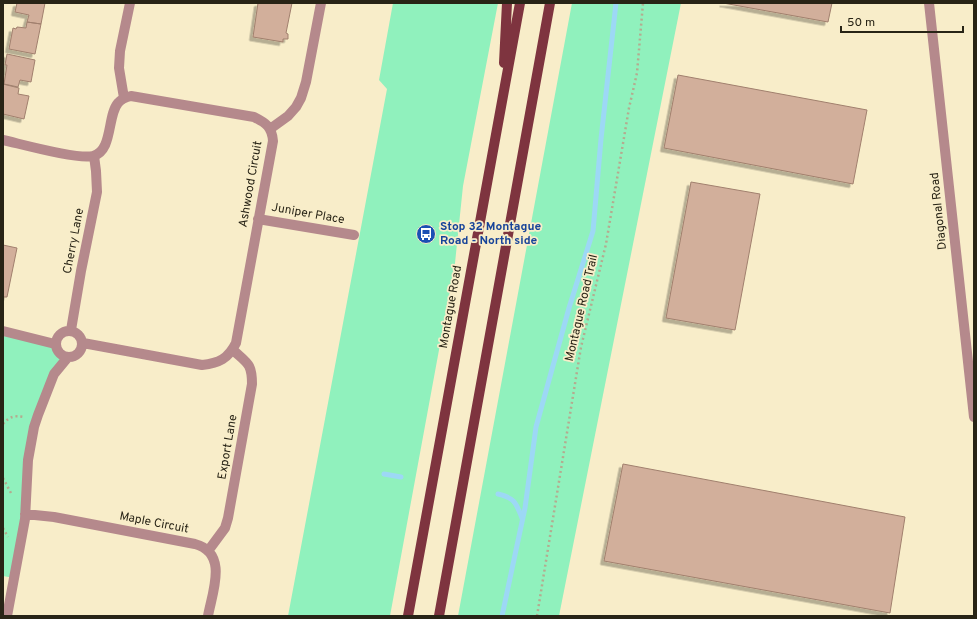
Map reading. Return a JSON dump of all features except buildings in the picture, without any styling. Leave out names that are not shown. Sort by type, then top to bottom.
[{"type":"main road","points":[[502,101],[507,3]]},
{"type":"main road","name":"Montague Road","points":[[408,616],[520,3]]},
{"type":"main road","points":[[438,616],[550,3]]},
{"type":"street","points":[[3,140],[74,156],[94,156],[101,151],[105,145],[114,110],[118,103],[124,98],[119,63],[130,3]]},
{"type":"street","points":[[270,128],[288,116],[296,107],[301,98],[306,82],[321,3]]},
{"type":"street","name":"Diagonal Road","points":[[929,3],[974,417]]},
{"type":"street","name":"Ashwood Circuit","points":[[124,98],[131,96],[140,97],[254,117],[263,121],[270,128],[273,141],[236,343],[233,350]]},
{"type":"street","name":"Cherry Lane","points":[[71,330],[97,192],[94,156]]},
{"type":"street","name":"Juniper Place","points":[[258,219],[354,235]]},
{"type":"street","points":[[3,330],[56,344]]},
{"type":"street","points":[[67,330],[71,330],[79,335],[83,343],[82,349],[74,356],[63,356],[56,348],[56,344],[59,335],[67,330]]},
{"type":"street","points":[[83,343],[202,365],[215,364],[224,359],[233,350]]},
{"type":"street","name":"Export Lane","points":[[208,551],[225,528],[228,518],[252,384],[252,372],[250,365],[233,350]]},
{"type":"street","points":[[7,616],[25,514],[28,460],[34,427],[54,374],[68,357]]},
{"type":"street","name":"Maple Circuit","points":[[25,514],[195,544],[208,551]]},
{"type":"street","points":[[208,551],[214,559],[216,571],[208,616]]},
{"type":"path","name":"Montague Road Trail","points":[[537,616],[581,347],[606,244],[629,108],[638,73],[643,3]]},
{"type":"path","points":[[3,424],[8,419],[16,416],[27,418]]},
{"type":"path","points":[[3,528],[9,538]]},
{"type":"green space","points":[[393,3],[498,3],[463,186],[455,263],[390,616],[288,616],[387,89],[379,80]]},
{"type":"green space","points":[[572,3],[681,3],[559,616],[458,616]]},
{"type":"green space","points":[[3,331],[56,349],[63,356],[38,415],[14,578],[3,576]]},
{"type":"waterway","points":[[502,616],[525,508],[536,427],[569,308],[593,231],[601,139],[616,3]]},
{"type":"waterway","points":[[384,474],[401,477]]},
{"type":"waterway","points":[[498,494],[511,499],[518,508],[522,518]]},
{"type":"place","name":"Stop 32 Montague Road - North side","points":[[426,234]]}]
